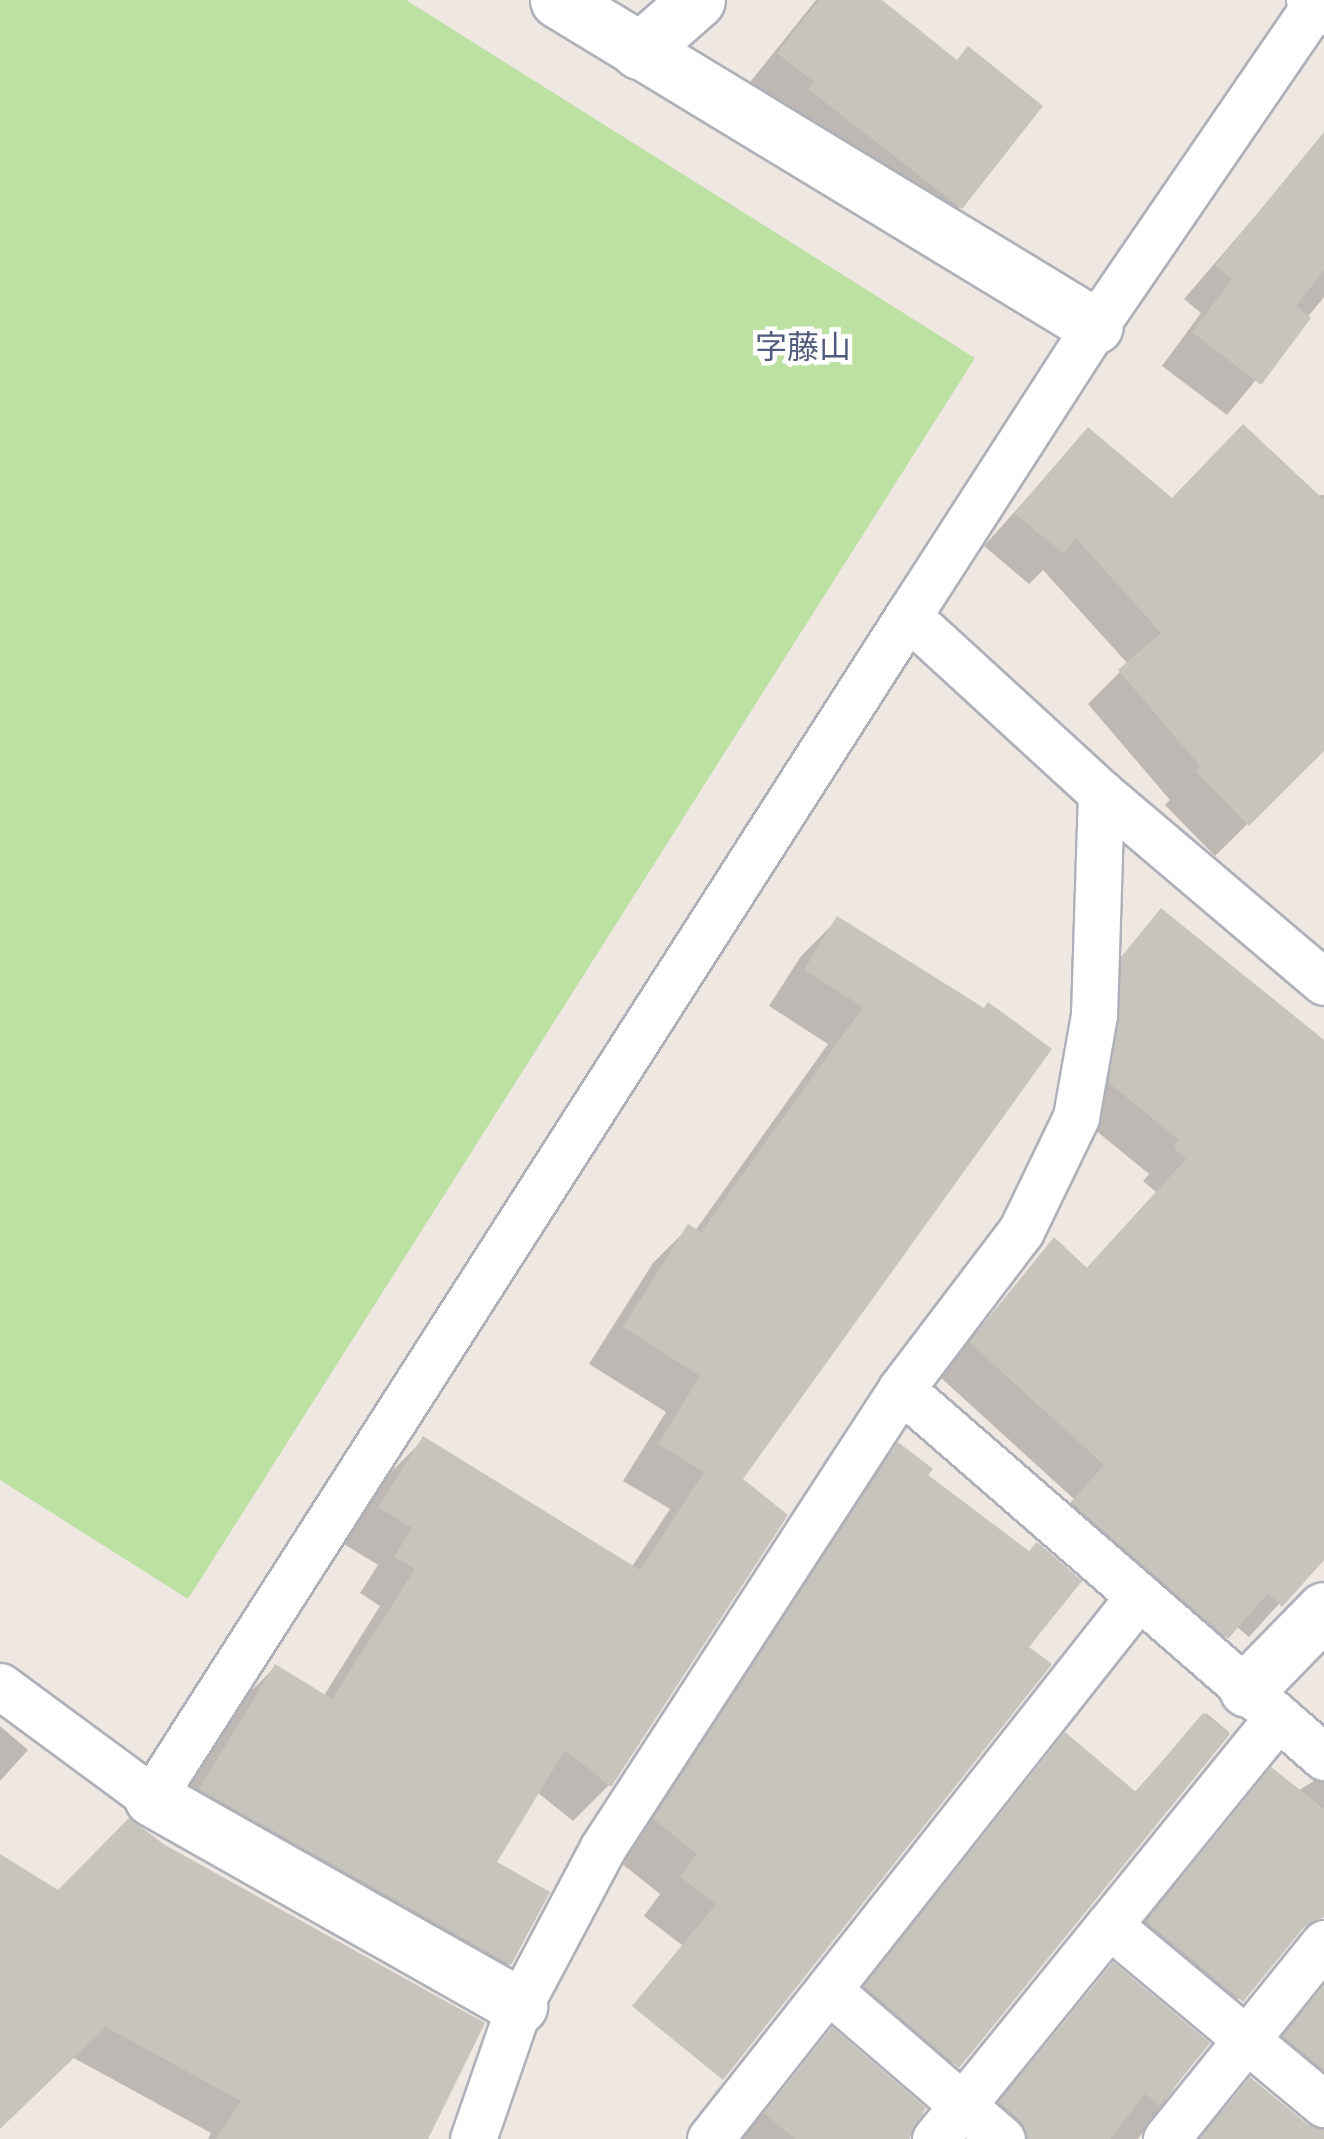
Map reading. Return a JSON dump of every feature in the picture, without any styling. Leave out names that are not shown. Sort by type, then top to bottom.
[{"type":"street","points":[[558,0],[1095,326]]},
{"type":"street","points":[[639,51],[697,0]]},
{"type":"street","points":[[1262,1703],[1324,1610]]},
{"type":"street","points":[[152,1798],[519,2006]]},
{"type":"lane","points":[[0,1686],[152,1798],[1095,326],[1318,3]]},
{"type":"lane","points":[[908,616],[1101,793],[1324,982]]},
{"type":"lane","points":[[472,2139],[519,2006],[602,1849],[900,1388],[1021,1231],[1076,1117],[1094,1015],[1101,793]]},
{"type":"lane","points":[[900,1388],[1324,1756]]},
{"type":"lane","points":[[710,2139],[832,1992],[1139,1596]]},
{"type":"lane","points":[[948,2122],[1108,1925],[1262,1703]]},
{"type":"lane","points":[[1108,1925],[1324,2104]]},
{"type":"lane","points":[[1166,2139],[1324,1943]]},
{"type":"lane","points":[[832,1992],[948,2122],[1002,2139]]},
{"type":"green space","points":[[0,0],[406,0],[975,358],[188,1599],[0,1480]]},
{"type":"building","points":[[819,0],[882,0],[957,60],[968,46],[1043,106],[962,209],[808,89],[814,82],[777,53]]},
{"type":"building","points":[[1324,132],[1324,270],[1296,306],[1311,318],[1261,385],[1192,332],[1232,279],[1215,265]]},
{"type":"building","points":[[1243,424],[1324,500],[1324,751],[1249,826],[1195,771],[1200,766],[1118,670],[1161,633],[1076,538],[1063,553],[1014,513],[1088,427],[1172,498]]},
{"type":"building","points":[[1161,908],[1324,1040],[1324,1560],[1282,1607],[1268,1593],[1228,1639],[1071,1502],[1104,1465],[969,1342],[1054,1237],[1087,1268],[1186,1159],[1173,1147],[1179,1140],[1109,1083],[1122,956]]},
{"type":"building","points":[[837,916],[984,1008],[988,1002],[1052,1049],[743,1479],[788,1515],[611,1787],[565,1750],[497,1862],[550,1892],[511,1965],[199,1789],[275,1664],[332,1699],[415,1569],[394,1557],[412,1528],[378,1507],[423,1436],[640,1570],[704,1472],[658,1444],[700,1376],[623,1327],[688,1224],[701,1232],[863,1007],[804,970]]},
{"type":"building","points":[[898,1442],[933,1469],[928,1475],[1029,1551],[1037,1542],[1082,1581],[1029,1647],[1052,1664],[723,2080],[632,2006],[716,1904],[680,1877],[697,1854],[653,1819]]},
{"type":"building","points":[[1203,1713],[1230,1734],[959,2068],[864,1986],[1065,1732],[1136,1792]]},
{"type":"building","points":[[1271,1767],[1324,1809],[1324,1917],[1304,1927],[1243,2002],[1146,1921]]},
{"type":"building","points":[[129,1818],[165,1845],[485,2023],[428,2139],[216,2139],[241,2101],[106,2027],[0,2129],[0,1854],[58,1890]]},
{"type":"building","points":[[1113,1962],[1210,2043],[1159,2106],[1145,2094],[1110,2139],[1028,2139],[1020,2120],[999,2102]]},
{"type":"building","points":[[1324,1985],[1324,2070],[1283,2036]]},
{"type":"building","points":[[832,2027],[926,2108],[909,2139],[795,2139],[764,2113]]},
{"type":"building","points":[[1250,2077],[1307,2124],[1324,2130],[1324,2139],[1200,2139]]},
{"type":"district","name":"字藤山","points":[[803,345]]}]
